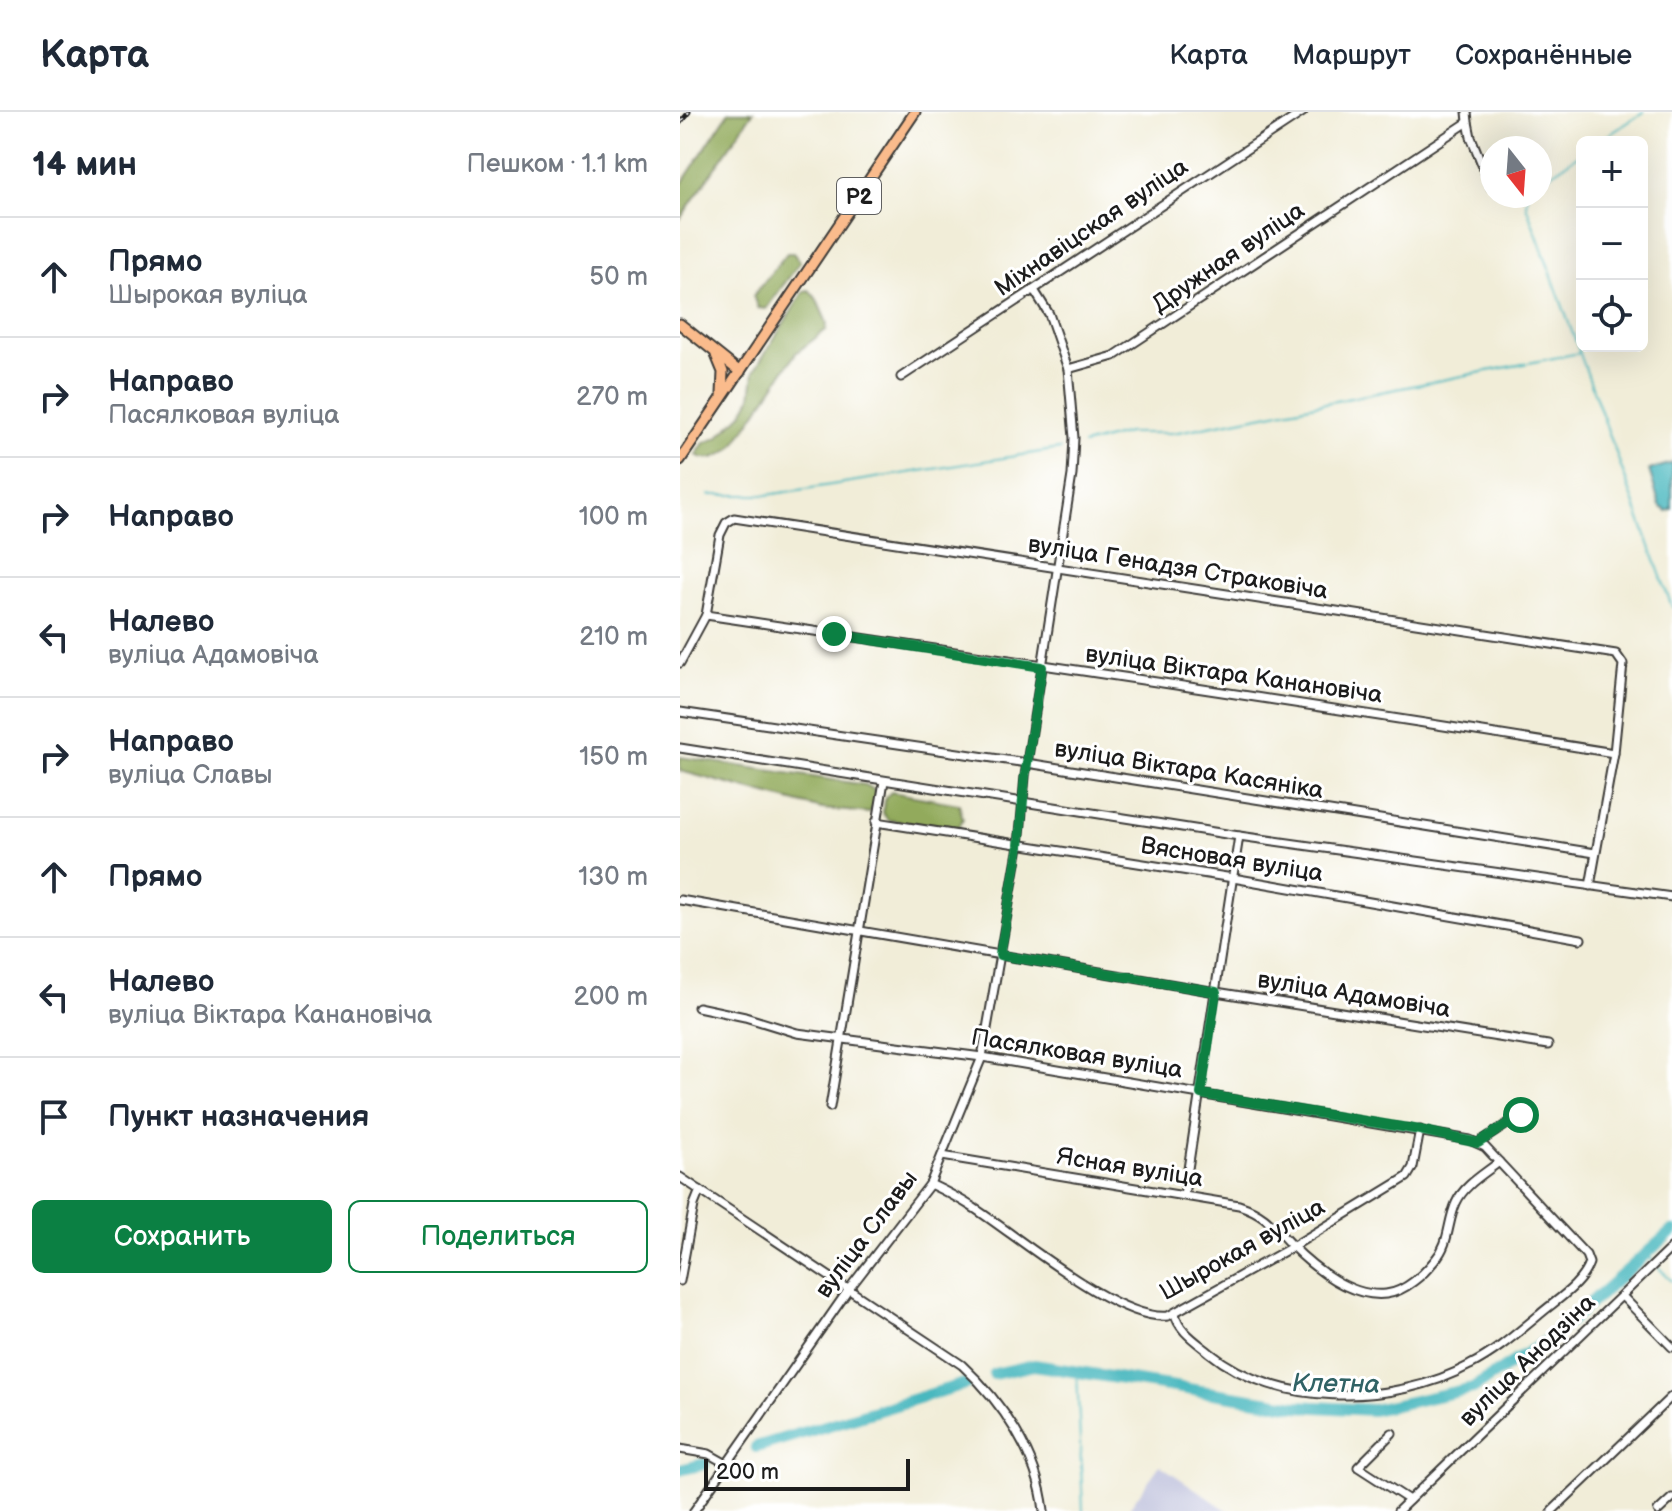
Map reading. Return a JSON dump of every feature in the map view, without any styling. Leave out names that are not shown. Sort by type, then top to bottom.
[{"type":"main road","name":"Р2","points":[[680,460],[915,112]]},
{"type":"main road","points":[[680,324],[740,372]]},
{"type":"main road","points":[[714,352],[723,372],[721,399]]},
{"type":"street","name":"Міхнавіцская вуліца","points":[[901,377],[1303,112]]},
{"type":"street","points":[[1467,112],[1471,137],[1480,160]]},
{"type":"street","name":"Дружная вуліца","points":[[1068,369],[1114,356],[1129,348],[1468,122]]},
{"type":"street","points":[[1034,290],[1049,314],[1068,369]]},
{"type":"street","name":"вуліца Славы","points":[[694,1511],[849,1289],[930,1184],[982,1057],[1019,846],[1027,763],[1072,475],[1074,438],[1068,369]]},
{"type":"street","name":"вуліца Генадзя Страковіча","points":[[706,615],[720,535],[726,523],[734,518],[1616,654],[1623,664],[1614,753]]},
{"type":"street","points":[[680,663],[706,615]]},
{"type":"street","name":"вуліца Віктара Канановіча","points":[[706,615],[1042,667],[1249,694],[1614,753]]},
{"type":"street","name":"вуліца Віктара Касяніка","points":[[680,712],[1027,763],[1595,853]]},
{"type":"street","points":[[680,748],[1239,836],[1672,897]]},
{"type":"street","points":[[1590,886],[1614,753]]},
{"type":"street","points":[[830,1107],[884,781]]},
{"type":"street","name":"Вясновая вуліца","points":[[876,822],[1233,878],[1581,939]]},
{"type":"street","points":[[1184,1195],[1239,836]]},
{"type":"street","name":"вуліца Адамовіча","points":[[680,900],[1216,992],[1548,1045]]},
{"type":"street","name":"Пасялковая вуліца","points":[[698,1007],[797,1033],[982,1057],[1420,1130],[1478,1143],[1586,1255],[1589,1263],[1579,1281],[1501,1346],[1480,1359],[1445,1377],[1409,1389],[1376,1394],[1299,1391],[1261,1383],[1231,1370],[1178,1326],[1175,1313]]},
{"type":"street","points":[[1478,1143],[1521,1115]]},
{"type":"street","name":"Шырокая вуліца","points":[[930,1184],[972,1206],[1104,1297],[1144,1315],[1158,1317],[1175,1313],[1294,1248],[1407,1177],[1413,1167],[1420,1130]]},
{"type":"street","name":"Ясная вуліца","points":[[942,1156],[1239,1205],[1257,1211],[1269,1220],[1294,1248]]},
{"type":"street","name":"Шырокая вуліца","points":[[1294,1248],[1344,1285],[1363,1292],[1387,1294],[1421,1276],[1439,1256],[1445,1247],[1454,1206],[1463,1191],[1499,1162]]},
{"type":"street","points":[[680,1177],[962,1365],[992,1396],[1021,1441],[1035,1473],[1044,1511]]},
{"type":"street","points":[[680,1281],[694,1205],[700,1190]]},
{"type":"street","name":"вуліца Анодзіна","points":[[1398,1511],[1672,1247]]},
{"type":"street","points":[[1622,1296],[1672,1347]]},
{"type":"street","points":[[1552,1511],[1672,1396]]},
{"type":"street","points":[[1392,1433],[1358,1467],[1409,1500]]},
{"type":"street","points":[[680,1449],[709,1454],[725,1463]]},
{"type":"street","points":[[1658,1511],[1672,1498]]},
{"type":"shaded area","points":[[1160,1465],[1228,1511],[1127,1511]]},
{"type":"green space","points":[[729,112],[753,112],[680,219],[680,186]]},
{"type":"green space","points":[[787,253],[793,253],[800,262],[766,309],[758,308],[753,296]]},
{"type":"green space","points":[[809,290],[827,323],[826,330],[796,353],[733,447],[715,457],[696,455],[704,443],[717,438],[742,414],[751,398],[754,371],[804,291]]},
{"type":"green space","points":[[680,757],[866,785],[876,795],[870,813],[822,809],[680,771]]},
{"type":"green space","points":[[891,792],[959,804],[963,819],[959,827],[950,829],[888,820],[882,812],[886,797]]},
{"type":"water","points":[[1672,463],[1672,509],[1667,511],[1660,506],[1649,470]]},
{"type":"waterway","points":[[1607,136],[1644,112]]},
{"type":"waterway","points":[[1552,173],[1576,157]]},
{"type":"waterway","points":[[1527,208],[1672,607]]},
{"type":"waterway","points":[[1083,445],[1128,433],[1173,433],[1579,353]]},
{"type":"waterway","points":[[709,495],[767,495],[1060,449]]},
{"type":"waterway","name":"Клетна","points":[[994,1374],[1034,1365],[1296,1406],[1373,1410],[1473,1388],[1552,1337],[1672,1231]]},
{"type":"waterway","points":[[1647,1255],[1652,1260]]},
{"type":"waterway","points":[[1658,1267],[1672,1281]]},
{"type":"waterway","points":[[1077,1372],[1083,1511]]},
{"type":"waterway","name":"Клетна","points":[[756,1447],[968,1383]]},
{"type":"waterway","name":"Клетна","points":[[680,1470],[704,1464]]},
{"type":"railway","points":[[680,123],[689,112]]},
{"type":"route","points":[[834,634],[1042,667],[1025,776],[1019,846],[1000,955],[1216,992],[1201,1094],[1420,1130],[1478,1143],[1521,1115]]}]
